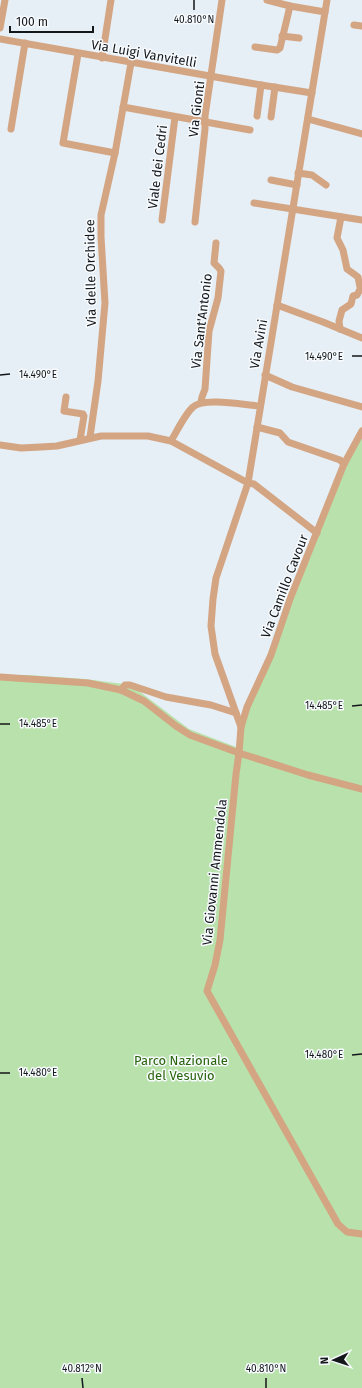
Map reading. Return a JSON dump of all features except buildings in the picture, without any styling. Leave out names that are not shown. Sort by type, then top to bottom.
[{"type":"street","points":[[0,28],[5,0]]},
{"type":"street","points":[[102,58],[111,0]]},
{"type":"street","name":"Via Gionti","points":[[195,222],[205,122],[222,0]]},
{"type":"street","points":[[267,0],[293,7],[325,12]]},
{"type":"street","name":"Via Avini","points":[[241,727],[214,654],[211,626],[216,578],[248,483],[327,0]]},
{"type":"street","points":[[255,47],[277,50],[280,48],[282,36],[293,7]]},
{"type":"street","points":[[354,25],[362,26]]},
{"type":"street","points":[[282,36],[299,38]]},
{"type":"street","name":"Via Luigi Vanvitelli","points":[[0,39],[78,54],[312,93]]},
{"type":"street","points":[[11,129],[25,44]]},
{"type":"street","points":[[78,54],[64,143],[115,153]]},
{"type":"street","name":"Via delle Orchidee","points":[[90,438],[98,381],[105,304],[101,222],[131,63]]},
{"type":"street","points":[[257,116],[261,85]]},
{"type":"street","points":[[271,117],[275,87]]},
{"type":"street","points":[[123,107],[250,130]]},
{"type":"street","name":"Viale dei Cedri","points":[[162,220],[175,117]]},
{"type":"street","points":[[308,118],[362,134]]},
{"type":"street","points":[[298,173],[312,175],[326,185]]},
{"type":"street","points":[[271,180],[297,184]]},
{"type":"street","points":[[254,203],[362,220]]},
{"type":"street","points":[[340,329],[342,310],[350,304],[353,296],[356,295],[361,287],[358,277],[347,269],[343,250],[337,238],[341,216]]},
{"type":"street","name":"Via Sant'Antonio","points":[[201,402],[205,389],[209,331],[218,298],[220,271],[214,263],[216,243]]},
{"type":"street","points":[[277,305],[362,338]]},
{"type":"street","points":[[265,375],[292,387],[362,406]]},
{"type":"street","points":[[66,397],[64,411],[83,414],[84,416],[80,440]]},
{"type":"street","points":[[171,441],[191,409],[201,402],[207,401],[260,406]]},
{"type":"street","points":[[257,427],[280,432],[288,442],[340,460],[344,464]]},
{"type":"street","name":"Via Camillo Cavour","points":[[240,753],[241,727],[247,707],[270,655],[290,599],[344,464],[362,431]]},
{"type":"street","points":[[0,445],[21,448],[57,446],[90,438],[116,436],[148,436],[171,441],[248,483],[254,484],[317,533]]},
{"type":"street","points":[[0,677],[88,683],[120,690],[144,701],[190,735],[308,775],[362,789]]},
{"type":"street","points":[[120,690],[125,684],[166,696],[211,705],[236,713]]},
{"type":"street","name":"Via Giovanni Ammendola","points":[[240,753],[236,774],[220,940],[215,965],[207,991],[338,1224],[347,1232],[362,1234]]},
{"type":"green space","name":"Parco Nazionale del Vesuvio","points":[[362,426],[362,1388],[0,1388],[0,675],[28,675],[85,679],[131,685],[189,729],[236,747],[243,711],[259,678],[297,575],[338,477]]}]
